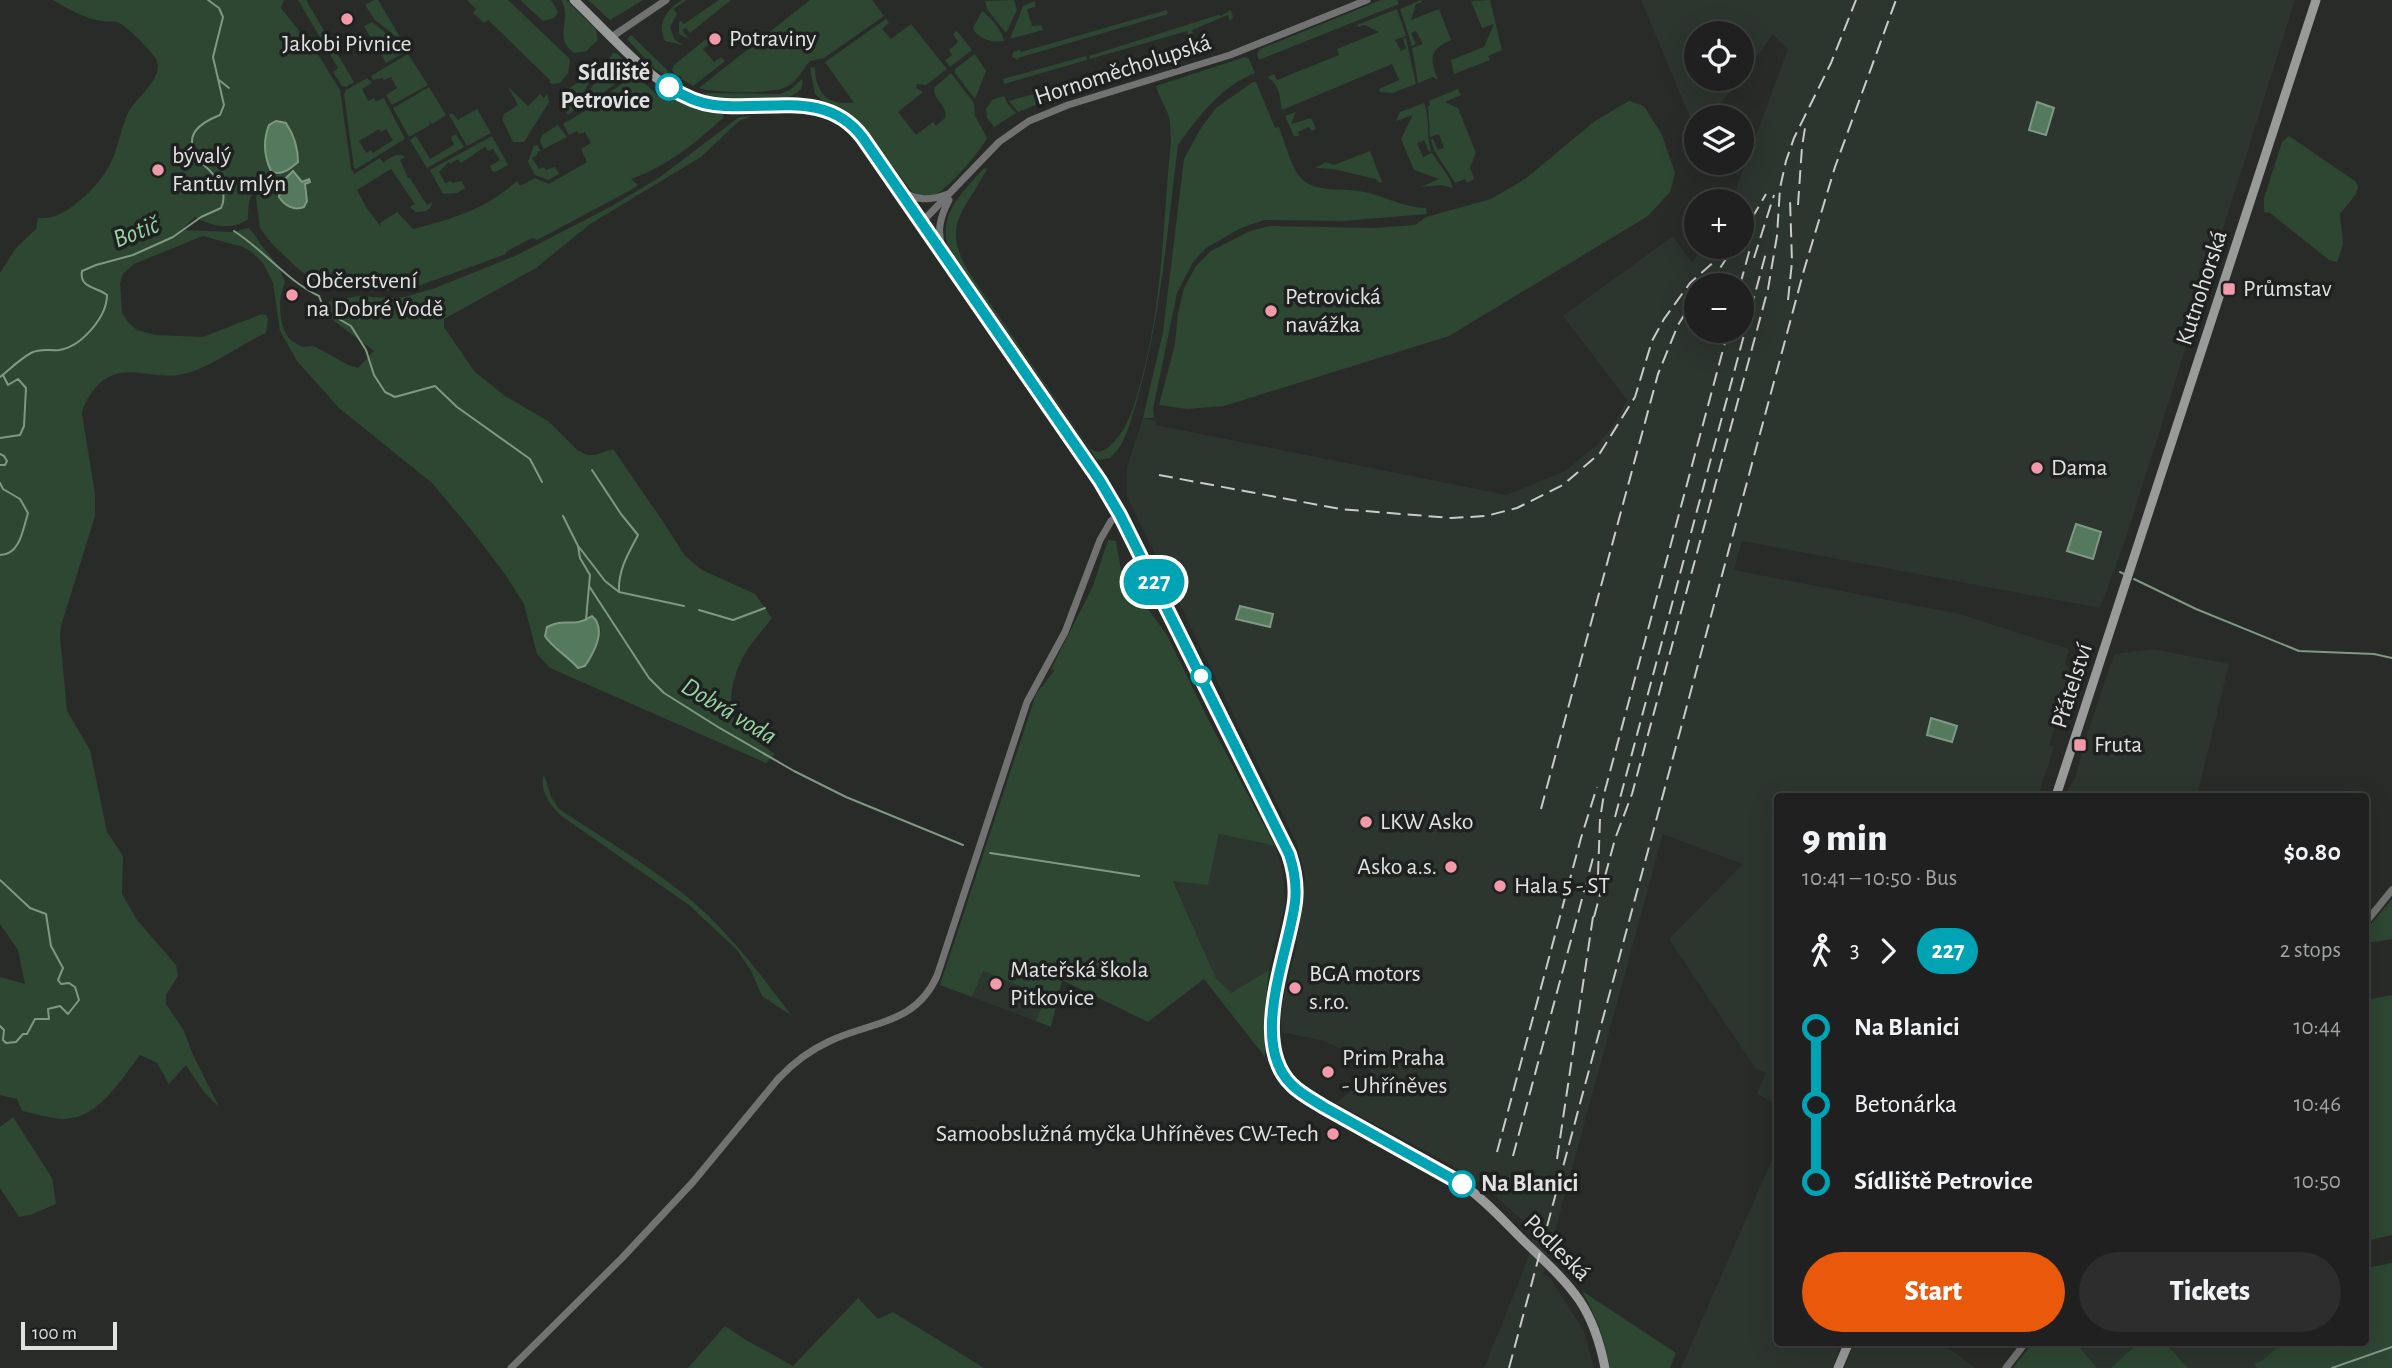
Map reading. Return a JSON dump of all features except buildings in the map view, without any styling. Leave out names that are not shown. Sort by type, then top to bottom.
[{"type":"main road","points":[[574,0],[662,82],[694,100],[720,105],[807,106],[836,113],[859,132],[1100,481],[1120,515]]},
{"type":"main road","name":"Kutnohorská","points":[[2124,587],[2316,0]]},
{"type":"main road","name":"Podleská","points":[[1120,515],[1292,862],[1295,900],[1278,976],[1272,1033],[1279,1063],[1291,1085],[1439,1170],[1476,1195],[1581,1299],[1596,1329],[1605,1368]]},
{"type":"main road","name":"Přátelství","points":[[2057,793],[2124,587]]},
{"type":"main road","points":[[1838,1368],[1847,1346]]},
{"type":"street","points":[[612,36],[666,0]]},
{"type":"street","name":"Hornoměcholupská","points":[[921,223],[992,148],[1029,121],[1068,105],[1216,60],[1367,0]]},
{"type":"street","points":[[898,188],[919,199],[935,199],[952,193]]},
{"type":"street","points":[[952,193],[940,220],[939,230],[944,252],[953,270]]},
{"type":"street","points":[[511,1368],[622,1258],[693,1182],[791,1066],[831,1040],[905,1013],[929,992],[937,975],[1027,702],[1065,632],[1100,540],[1111,521],[1120,515]]},
{"type":"street","points":[[2369,918],[2392,890]]},
{"type":"street","points":[[2006,1368],[2023,1346]]},
{"type":"shaded area","points":[[53,0],[284,0],[281,8],[319,56],[340,90],[354,174],[380,158],[383,163],[394,156],[405,157],[400,160],[408,178],[427,205],[432,202],[426,211],[416,212],[410,207],[415,204],[391,169],[357,190],[381,227],[380,223],[397,212],[413,229],[442,221],[480,206],[517,181],[520,186],[535,178],[549,184],[587,162],[581,149],[591,143],[585,132],[579,134],[577,131],[569,135],[563,124],[635,74],[657,95],[723,114],[724,117],[680,153],[631,179],[638,185],[629,191],[537,240],[532,238],[506,254],[410,289],[392,291],[320,284],[311,279],[271,243],[260,228],[256,197],[269,183],[265,180],[253,192],[249,201],[248,219],[242,223],[222,226],[195,217],[181,230],[233,232],[248,228],[276,263],[285,282],[280,310],[288,337],[302,347],[314,346],[358,368],[374,351],[334,321],[322,303],[358,296],[405,297],[515,256],[610,207],[660,177],[739,117],[752,116],[739,121],[701,157],[590,224],[536,268],[444,319],[444,327],[474,371],[505,396],[548,421],[577,450],[587,455],[595,455],[613,449],[685,556],[702,570],[755,594],[772,618],[740,664],[731,701],[736,723],[775,754],[766,763],[550,668],[537,654],[524,604],[469,527],[432,483],[339,408],[297,361],[280,331],[273,283],[263,263],[253,253],[243,247],[203,236],[134,264],[123,274],[120,283],[122,313],[137,330],[155,335],[203,337],[262,314],[268,319],[266,333],[202,368],[168,376],[126,372],[116,374],[97,386],[90,395],[82,414],[95,494],[95,516],[60,637],[67,711],[90,750],[107,832],[123,856],[122,894],[137,920],[176,965],[178,976],[166,995],[166,1004],[184,1031],[219,1107],[204,1092],[186,1065],[169,1084],[157,1063],[140,1055],[107,1097],[87,1113],[74,1118],[51,1118],[22,1111],[17,1099],[0,1095],[0,977],[25,984],[18,950],[0,924],[0,273],[16,248],[36,229],[38,218],[58,215],[68,209],[87,194],[103,176],[114,155],[128,113],[153,80],[158,66],[149,50],[121,24],[89,18]],"holes":[[[293,172],[302,182],[309,180],[302,185],[305,185],[307,201],[304,207],[278,191],[280,184]],[[592,616],[601,630],[585,666],[572,661],[551,646],[573,624]]]},
{"type":"shaded area","points":[[298,0],[306,0],[354,82],[346,87],[342,86],[333,72],[338,68]]},
{"type":"shaded area","points":[[378,0],[403,42],[375,20],[365,5]]},
{"type":"shaded area","points":[[467,0],[508,0],[569,58],[568,73],[560,83],[549,82],[550,80],[488,20],[484,23],[473,13],[476,9]]},
{"type":"shaded area","points":[[520,0],[551,0],[558,12],[554,18],[543,21]]},
{"type":"shaded area","points":[[561,0],[566,0],[596,29],[598,40],[586,51],[574,53],[564,40],[565,15]]},
{"type":"shaded area","points":[[588,0],[643,0],[610,20]]},
{"type":"shaded area","points":[[682,0],[687,0],[673,9],[677,14],[670,27],[674,39],[683,45],[665,41],[662,28],[664,17]]},
{"type":"shaded area","points":[[719,0],[731,0],[690,33],[686,28],[682,30],[689,39],[679,34],[679,22],[684,24]]},
{"type":"shaded area","points":[[810,0],[872,0],[884,16],[824,58],[810,61],[795,80],[781,89],[744,92],[699,88]]},
{"type":"shaded area","points":[[1014,0],[1017,10],[1006,33],[987,9],[985,1]]},
{"type":"shaded area","points":[[1381,0],[1397,0],[1399,4],[1259,60],[1257,54],[1260,49]]},
{"type":"shaded area","points":[[1421,0],[1422,2],[1416,4],[1411,20],[1439,9],[1451,40],[1438,48],[1433,56],[1438,80],[1433,77],[1418,83],[1412,48],[1423,44],[1416,31],[1411,33],[1416,44],[1412,46],[1400,9]]},
{"type":"shaded area","points":[[1490,0],[1502,50],[1488,56],[1490,60],[1454,74],[1451,60],[1484,47],[1494,24],[1482,28],[1471,1]]},
{"type":"shaded area","points":[[1641,0],[2295,0],[2125,541],[2100,608],[1742,541],[1734,570],[1959,614],[2069,649],[2065,663],[2072,673],[2049,745],[2054,747],[2039,793],[1774,793],[1774,1103],[1757,1094],[1766,1073],[1756,1069],[1669,939],[1743,864],[1663,834],[1543,1275],[1550,1278],[1584,1331],[1594,1368],[1484,1368],[1524,1269],[1535,1231],[1472,1176],[1336,1103],[1373,1074],[1351,1054],[1325,1041],[1281,1032],[1283,999],[1296,949],[1305,877],[1297,844],[1127,497],[1127,467],[1143,418],[1156,421],[1156,425],[1507,495],[1565,471],[1597,445],[1615,423],[1627,400],[1563,316],[1673,236],[1684,252],[1684,259],[1689,259],[1692,263],[1694,259],[1754,259],[1754,189],[1736,189],[1741,175],[1754,175],[1754,140],[1788,50],[1773,34],[1754,61],[1754,21],[1684,21],[1684,91],[1731,91],[1719,105],[1685,105]]},
{"type":"shaded area","points":[[1035,1],[1035,7],[1027,9],[1032,26],[1041,25],[1043,30],[1010,39],[1023,6]]},
{"type":"shaded area","points":[[1397,9],[1406,36],[1395,40],[1401,51],[1406,48],[1403,39],[1406,38],[1416,84],[1392,93],[1380,92],[1379,89],[1399,80],[1392,64],[1282,110],[1277,88],[1268,77],[1274,74],[1277,80],[1339,55],[1337,49],[1379,32],[1364,25],[1357,25]]},
{"type":"shaded area","points":[[1167,10],[1168,14],[1018,60],[1012,57],[1013,52],[1021,52]]},
{"type":"shaded area","points":[[1231,10],[1233,17],[1230,21],[1228,15],[1192,30],[1193,33],[1190,34],[1195,46],[1205,44],[1207,49],[1073,90],[1018,112],[1009,101],[1189,48],[1187,31],[1090,59],[1089,56],[1221,16]]},
{"type":"shaded area","points":[[982,11],[996,24],[1004,41],[986,39],[975,32],[973,28]]},
{"type":"shaded area","points":[[886,19],[889,23],[882,29],[891,39],[911,24],[947,69],[926,85],[917,84],[916,88],[923,92],[898,112],[916,135],[933,122],[936,126],[946,117],[934,88],[951,73],[974,103],[975,116],[987,138],[955,178],[934,195],[912,192],[862,125],[851,115],[825,103],[815,94],[812,67],[815,68],[816,79],[826,97],[838,103],[854,103],[825,62]]},
{"type":"shaded area","points":[[372,22],[402,46],[405,50],[403,53],[386,63],[364,26]]},
{"type":"shaded area","points":[[957,31],[972,50],[950,67],[945,60],[952,55],[949,50],[958,42],[953,34]]},
{"type":"shaded area","points":[[631,35],[667,70],[668,76],[655,69],[627,39]]},
{"type":"shaded area","points":[[706,39],[709,44],[703,49],[714,62],[721,57],[725,61],[693,86],[681,79],[682,77],[676,77],[672,70],[674,65]]},
{"type":"shaded area","points":[[613,53],[618,54],[631,69],[631,73],[581,108],[580,106]]},
{"type":"shaded area","points":[[408,54],[428,85],[392,105],[386,95],[397,88],[391,77],[373,80],[371,76]]},
{"type":"shaded area","points":[[975,54],[986,71],[975,99],[955,73],[955,69]]},
{"type":"shaded area","points":[[1086,56],[1087,60],[1004,84],[1003,79]]},
{"type":"shaded area","points":[[1245,57],[1249,59],[1255,73],[1221,94],[1202,113],[1178,145],[1162,274],[1152,337],[1145,369],[1124,439],[1110,458],[1097,460],[948,247],[946,224],[949,213],[968,186],[984,168],[987,169],[958,221],[957,245],[962,259],[1090,449],[1096,452],[1105,450],[1123,430],[1133,408],[1148,355],[1158,294],[1171,139],[1169,117],[1156,86]]},
{"type":"shaded area","points":[[367,78],[372,83],[362,89],[368,101],[384,98],[405,139],[356,169],[344,94],[346,90]],"holes":[[[379,129],[381,132],[386,129],[393,140],[373,153],[371,150],[366,153],[359,141]]]},
{"type":"shaded area","points":[[591,79],[574,110],[568,115],[560,104],[565,94],[576,84]]},
{"type":"shaded area","points":[[802,79],[801,88],[795,94],[772,100],[723,100],[702,93],[780,94],[790,90]]},
{"type":"shaded area","points":[[1256,82],[1275,128],[1279,127],[1293,166],[1305,182],[1319,188],[1351,190],[1426,208],[1427,214],[1343,221],[1264,220],[1241,228],[1206,248],[1193,262],[1177,293],[1153,409],[1154,418],[1143,418],[1163,332],[1184,159],[1216,108]]},
{"type":"shaded area","points":[[429,87],[446,115],[432,124],[429,121],[430,125],[409,137],[393,108]]},
{"type":"shaded area","points":[[508,87],[528,106],[540,94],[544,98],[547,94],[549,102],[524,142],[513,142],[502,119],[504,114],[518,105]]},
{"type":"shaded area","points":[[1458,89],[1461,95],[1445,102],[1458,108],[1476,153],[1470,167],[1474,179],[1467,183],[1465,179],[1455,183],[1438,157],[1431,140],[1433,139],[1438,150],[1444,148],[1439,134],[1430,137],[1429,101]]},
{"type":"shaded area","points":[[1004,96],[1016,113],[994,127],[987,118],[986,109],[992,100]]},
{"type":"shaded area","points":[[1629,101],[1644,106],[1662,135],[1675,173],[1670,192],[1648,216],[1449,336],[1224,406],[1187,409],[1159,405],[1175,344],[1184,288],[1196,266],[1211,251],[1250,231],[1270,226],[1374,228],[1415,225],[1426,217],[1491,199],[1525,179],[1595,121]]},
{"type":"shaded area","points":[[2037,102],[2054,108],[2046,135],[2029,130]]},
{"type":"shaded area","points":[[1424,103],[1431,151],[1429,152],[1424,140],[1417,143],[1423,157],[1432,153],[1453,188],[1441,185],[1421,187],[1439,179],[1414,170],[1401,139],[1413,115],[1396,121],[1400,112]]},
{"type":"shaded area","points":[[477,109],[491,133],[467,146],[449,115],[452,113],[458,120]]},
{"type":"shaded area","points":[[1296,112],[1291,124],[1311,118],[1316,129],[1312,131],[1309,127],[1298,132],[1299,136],[1294,136],[1285,116]]},
{"type":"shaded area","points":[[276,121],[286,123],[295,141],[298,157],[298,162],[286,171],[278,173],[271,171],[265,148],[269,125]]},
{"type":"shaded area","points":[[558,125],[567,137],[544,149],[540,142],[542,135]]},
{"type":"shaded area","points":[[456,134],[464,147],[427,168],[410,140],[416,136],[430,159],[454,145],[451,137]]},
{"type":"shaded area","points":[[492,136],[508,165],[492,171],[490,166],[500,160],[493,149],[488,151],[485,147],[461,163],[458,159],[450,164],[449,162],[439,172],[445,183],[462,181],[465,188],[457,193],[443,194],[430,170]]},
{"type":"shaded area","points":[[2289,136],[2355,181],[2358,186],[2356,194],[2340,214],[2343,244],[2337,262],[2329,260],[2270,213],[2264,212],[2264,198],[2282,142]]},
{"type":"shaded area","points":[[537,145],[541,151],[532,158],[539,169],[555,167],[559,174],[548,180],[535,175],[528,162],[534,146]]},
{"type":"shaded area","points":[[1370,151],[1382,182],[1333,169],[1315,168],[1326,162],[1334,165]]},
{"type":"shaded area","points":[[293,171],[302,182],[309,179],[310,182],[305,184],[307,201],[304,207],[300,208],[290,207],[279,197],[280,184]]},
{"type":"shaded area","points":[[2076,524],[2101,532],[2093,559],[2067,551]]},
{"type":"shaded area","points":[[1108,540],[1116,541],[1121,570],[1124,570],[1138,599],[1167,635],[1275,846],[1219,834],[1208,885],[1173,881],[1216,978],[1231,993],[1269,970],[1264,1019],[1265,1057],[1204,979],[1148,1022],[1062,980],[1051,1027],[1036,1021],[1046,997],[983,971],[972,997],[940,985],[1036,694],[1054,671],[1051,669],[1093,586]]},
{"type":"shaded area","points":[[1240,606],[1273,614],[1270,627],[1236,619]]},
{"type":"shaded area","points":[[592,616],[599,627],[598,640],[585,666],[578,668],[548,641],[545,636],[547,627],[579,622]]},
{"type":"shaded area","points":[[2153,649],[2229,664],[2198,793],[2067,793],[2075,778],[2114,654]]},
{"type":"shaded area","points":[[1931,718],[1957,726],[1952,742],[1927,735]]},
{"type":"shaded area","points":[[544,774],[551,797],[559,809],[654,872],[700,908],[742,952],[792,1016],[762,996],[751,971],[737,950],[689,905],[560,815],[544,791]]},
{"type":"shaded area","points":[[1219,834],[1275,846],[1283,872],[1285,905],[1269,970],[1231,994],[1216,978],[1173,880],[1208,885]]},
{"type":"shaded area","points":[[2392,899],[2392,939],[2369,943],[2369,926]]},
{"type":"shaded area","name":"Mateřská škola Pitkovice","points":[[982,971],[1046,997],[1036,1021],[972,997]]},
{"type":"shaded area","points":[[2392,995],[2392,1235],[2369,1240],[2369,999]]},
{"type":"shaded area","points":[[13,1117],[52,1178],[56,1204],[19,1217],[0,1188],[0,1127]]},
{"type":"shaded area","points":[[1774,1155],[1774,1346],[1841,1346],[1832,1368],[1681,1368]]},
{"type":"shaded area","points":[[2392,1263],[2392,1368],[2257,1368],[2254,1364],[2279,1346],[2369,1346],[2369,1267]]},
{"type":"shaded area","points":[[1582,1291],[1676,1353],[1670,1368],[1610,1368],[1599,1328]]},
{"type":"shaded area","points":[[858,1298],[878,1319],[893,1312],[984,1368],[688,1368],[725,1326],[793,1366]]},
{"type":"shaded area","points":[[1853,1346],[1946,1346],[1975,1368],[1844,1368]]},
{"type":"shaded area","points":[[2030,1346],[2078,1346],[2097,1368],[2013,1368]]},
{"type":"shaded area","points":[[2078,1346],[2135,1346],[2111,1368],[2097,1368]]},
{"type":"shaded area","points":[[2135,1346],[2168,1346],[2188,1368],[2111,1368]]},
{"type":"shaded area","points":[[2168,1346],[2279,1346],[2254,1364],[2257,1368],[2188,1368]]},
{"type":"waterway","name":"Botič","points":[[0,377],[31,353],[59,350],[76,343],[98,321],[107,295],[86,284],[82,271],[133,255],[173,237],[201,217],[221,208],[223,191],[209,170],[198,161],[192,143],[200,126],[220,115],[224,105],[213,57],[223,17],[219,8],[208,0]]},
{"type":"waterway","points":[[219,80],[229,88]]},
{"type":"waterway","name":"Dobrá voda","points":[[234,231],[296,282],[319,296],[325,311],[351,326],[366,350],[374,375],[385,392],[395,397],[435,386],[457,407],[530,459],[542,482]]},
{"type":"waterway","points":[[0,438],[20,435],[24,426],[26,388],[18,379],[8,385],[3,375]]},
{"type":"waterway","points":[[0,454],[7,461],[5,465],[0,465]]},
{"type":"waterway","points":[[592,470],[638,535],[622,569],[619,592]]},
{"type":"waterway","points":[[0,483],[3,489],[20,499],[28,513],[16,546],[7,554],[0,555]]},
{"type":"waterway","name":"Dobrá voda","points":[[563,516],[590,575],[589,586],[649,678],[664,693],[794,771],[846,797],[963,845]]},
{"type":"waterway","points":[[579,547],[605,581],[619,592],[684,606]]},
{"type":"waterway","points":[[2120,572],[2124,574]]},
{"type":"waterway","points":[[2134,579],[2196,609],[2299,651],[2374,654],[2392,658]]},
{"type":"waterway","points":[[586,620],[589,586]]},
{"type":"waterway","points":[[699,610],[733,620],[765,608]]},
{"type":"waterway","name":"Dobrá voda","points":[[990,853],[1139,876]]},
{"type":"waterway","points":[[0,880],[30,908],[46,914],[51,946],[63,968],[58,980],[61,984],[69,983],[75,987],[79,1000],[68,1014],[60,1006],[48,1009],[49,1019],[35,1019],[27,1034],[23,1034],[16,1042],[6,1043],[3,1040],[4,1030],[0,1026]]},
{"type":"waterway","points":[[2332,1368],[2392,1347]]},
{"type":"railway","points":[[1594,917],[1615,839],[1632,794],[1768,289],[1777,236],[1780,188],[1786,161],[1794,138],[1831,63],[1856,0]]},
{"type":"railway","points":[[1509,1368],[1804,270],[1835,167],[1896,0]]},
{"type":"railway","points":[[1798,205],[1805,128]]},
{"type":"railway","points":[[1754,215],[1766,194]]},
{"type":"railway","points":[[1754,258],[1774,195]]},
{"type":"railway","points":[[1788,300],[1792,262],[1790,199]]},
{"type":"railway","points":[[1615,817],[1767,249]]},
{"type":"railway","points":[[1159,475],[1340,509],[1451,518],[1486,516],[1517,508],[1563,485],[1600,453],[1635,397],[1652,341],[1664,319],[1690,283],[1717,259]]},
{"type":"railway","points":[[1717,273],[1726,259]]},
{"type":"railway","points":[[1743,273],[1747,259]]},
{"type":"railway","points":[[1541,809],[1658,374],[1684,315]]},
{"type":"railway","points":[[1598,875],[1600,819],[1604,794],[1725,343]]},
{"type":"railway","points":[[1497,1152],[1597,787]]},
{"type":"railway","points":[[1513,1156],[1593,858]]},
{"type":"railway","points":[[1557,1159],[1594,910]]},
{"type":"bus line","name":"227","points":[[669,87],[694,100],[714,105],[796,105],[825,109],[845,118],[863,138],[1100,481],[1120,515],[1289,854],[1295,880],[1295,900],[1278,976],[1272,1033],[1276,1055],[1286,1078],[1291,1085],[1324,1107],[1462,1184]]},
{"type":"place","name":"Jakobi Pivnice","points":[[347,19]]},
{"type":"place","name":"Potraviny","points":[[715,39]]},
{"type":"place","name":"Sídliště Petrovice","points":[[669,87]]},
{"type":"place","name":"bývalý Fantův mlýn","points":[[158,170]]},
{"type":"place","name":"Průmstav","points":[[2229,289]]},
{"type":"place","name":"Občerstvení na Dobré Vodě","points":[[292,295]]},
{"type":"place","name":"Petrovická navážka","points":[[1271,311]]},
{"type":"place","name":"Dama","points":[[2037,468]]},
{"type":"place","name":"Fruta","points":[[2080,745]]},
{"type":"place","name":"LKW Asko","points":[[1366,822]]},
{"type":"place","name":"Asko a.s.","points":[[1451,867]]},
{"type":"place","name":"Hala 5 - ST","points":[[1500,886]]},
{"type":"place","name":"Mateřská škola Pitkovice","points":[[996,984]]},
{"type":"place","name":"BGA motors s.r.o.","points":[[1295,988]]},
{"type":"place","name":"Prim Praha - Uhříněves","points":[[1328,1072]]},
{"type":"place","name":"Samoobslužná myčka Uhříněves CW-Tech","points":[[1333,1134]]},
{"type":"place","name":"Na Blanici","points":[[1462,1184]]}]
